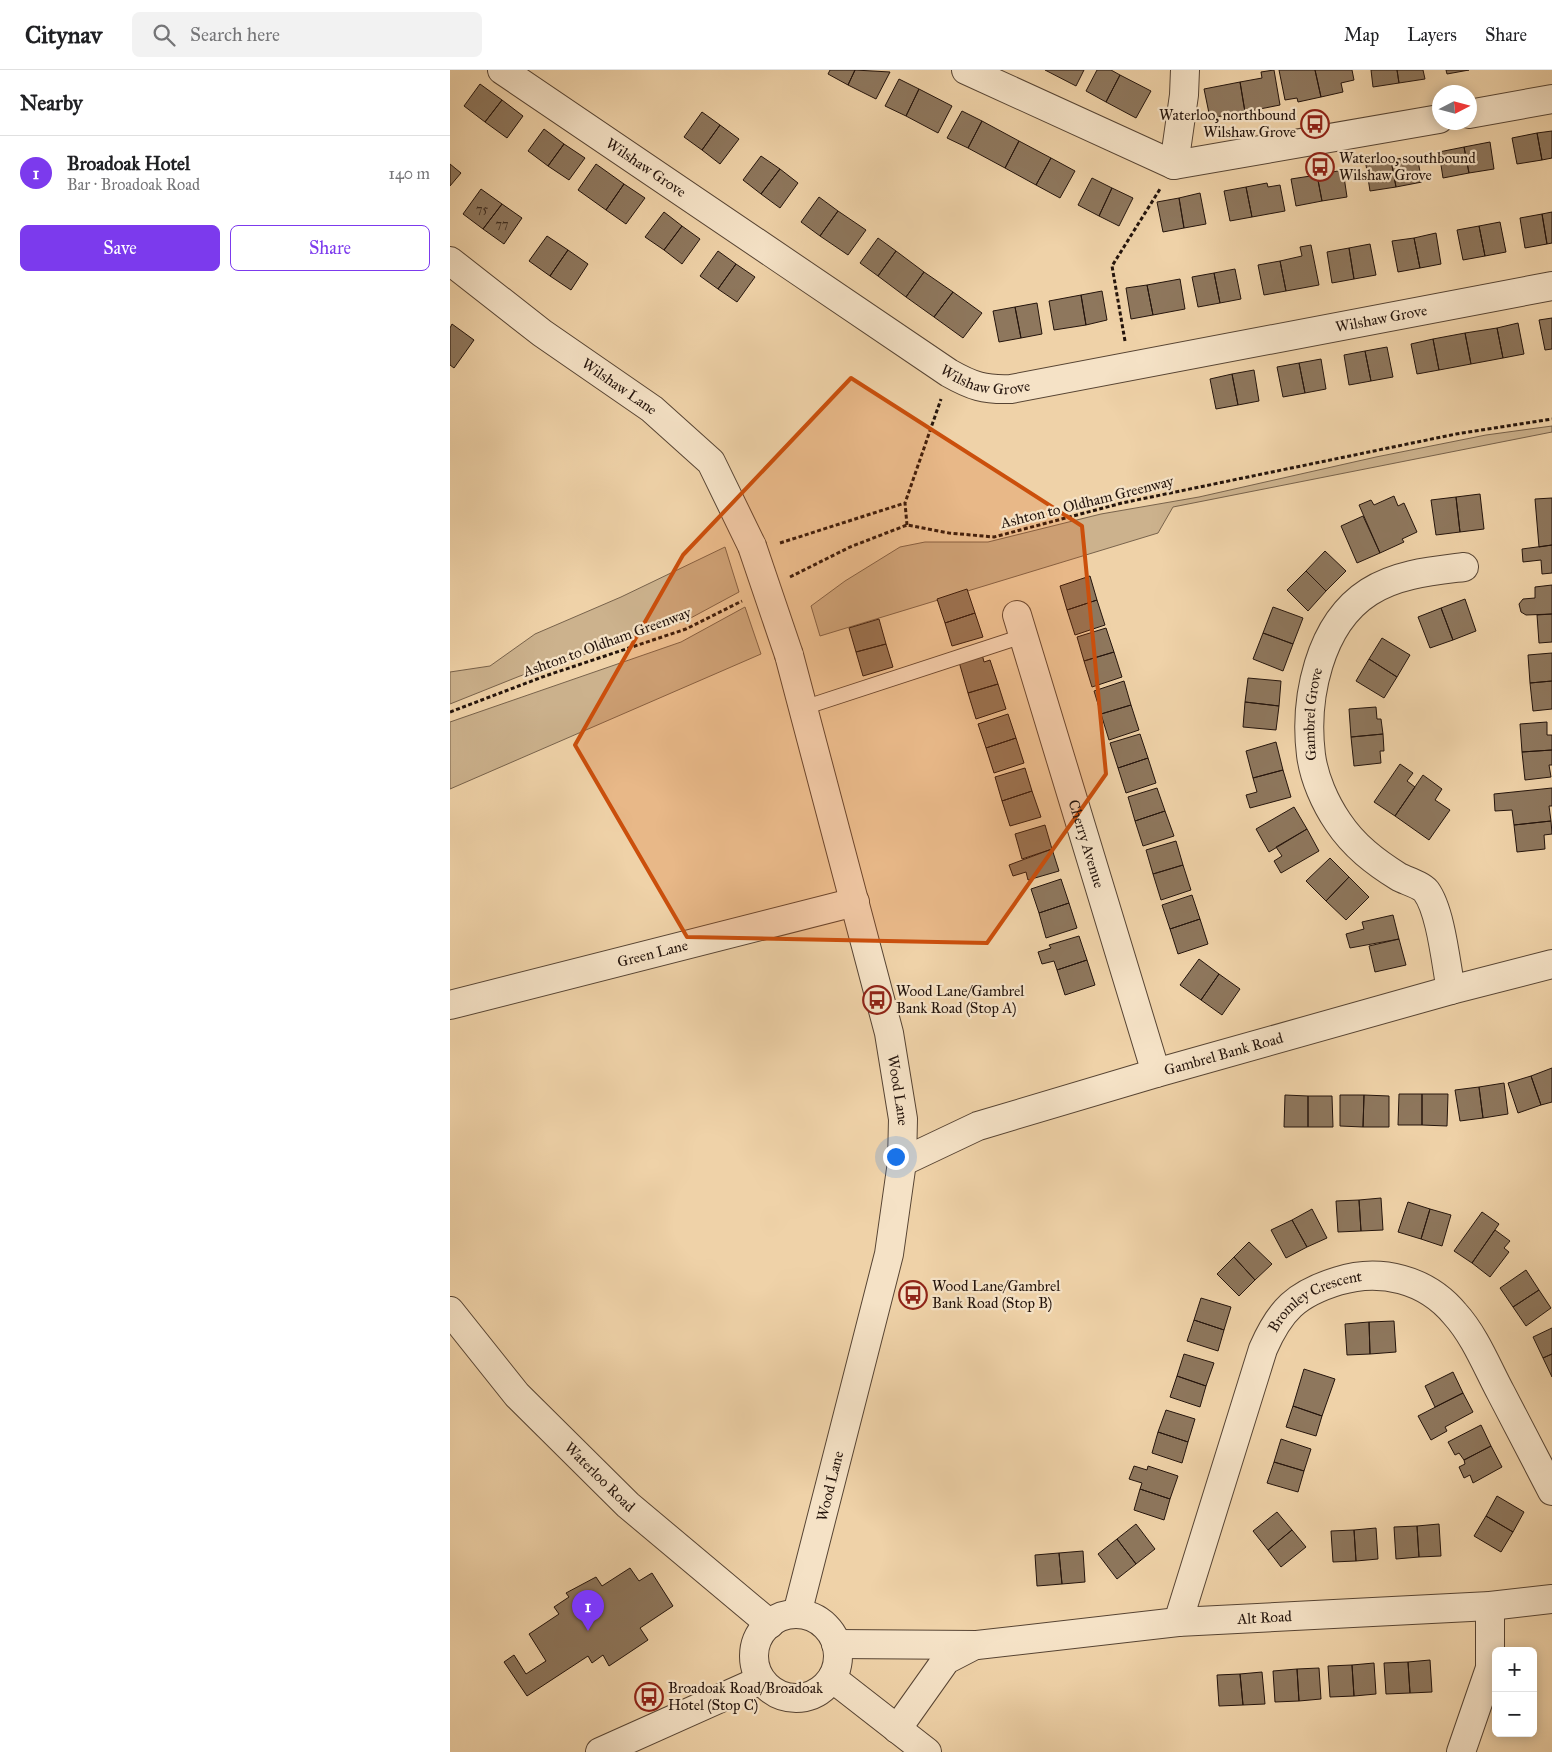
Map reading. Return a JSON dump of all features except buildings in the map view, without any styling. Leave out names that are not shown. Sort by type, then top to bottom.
[{"type":"street","name":"Wilshaw Grove","points":[[502,70],[949,373],[971,386],[1001,390],[1130,368],[1552,286]]},
{"type":"street","points":[[966,70],[1174,165],[1432,120]]},
{"type":"street","points":[[1174,165],[1184,95],[1185,70]]},
{"type":"street","points":[[1477,113],[1552,99]]},
{"type":"street","name":"Wilshaw Lane","points":[[450,261],[542,333],[652,409],[711,462],[753,548],[789,655]]},
{"type":"street","name":"Gambrel Grove","points":[[1451,990],[1438,921],[1425,890],[1381,866],[1356,845],[1337,821],[1321,792],[1311,756],[1309,722],[1314,686],[1325,647],[1344,612],[1369,591],[1398,579],[1429,571],[1464,567]]},
{"type":"street","name":"Cherry Avenue","points":[[1020,626],[1156,1073]]},
{"type":"street","name":"Wood Lane","points":[[789,655],[889,1034],[903,1119],[902,1162],[889,1254],[797,1614]]},
{"type":"street","name":"Green Lane","points":[[450,1005],[855,902]]},
{"type":"street","name":"Gambrel Bank Road","points":[[902,1162],[978,1126],[1156,1073],[1451,990],[1552,964]]},
{"type":"street","name":"Bromley Crescent","points":[[1178,1622],[1263,1349],[1273,1324],[1292,1303],[1319,1287],[1351,1277],[1390,1276],[1428,1290],[1442,1301],[1456,1314],[1476,1346],[1552,1491]]},
{"type":"street","name":"Waterloo Road","points":[[450,1311],[517,1394],[628,1505],[770,1624]]},
{"type":"street","name":"Alt Road","points":[[836,1644],[977,1645],[1178,1622],[1490,1606],[1552,1598]]},
{"type":"street","points":[[1461,1752],[1490,1668],[1490,1606]]},
{"type":"street","points":[[797,1614],[810,1617],[822,1623],[836,1644],[838,1656],[832,1678],[822,1689],[811,1696],[797,1698],[783,1696],[770,1690],[761,1680],[756,1668],[755,1650],[762,1632],[770,1624],[783,1617],[797,1614]]},
{"type":"street","name":"Alt Road","points":[[897,1729],[946,1660],[977,1645]]},
{"type":"street","points":[[832,1678],[927,1752]]},
{"type":"street","points":[[606,1751],[761,1680]]},
{"type":"lane","points":[[803,708],[1020,626]]},
{"type":"path","points":[[1130,368],[1112,266],[1144,219],[1174,165]]},
{"type":"path","points":[[787,579],[850,547],[907,525],[905,503],[949,373]]},
{"type":"path","name":"Ashton to Oldham Greenway","points":[[907,525],[949,533],[994,537],[1122,503],[1456,434],[1552,419]]},
{"type":"path","points":[[753,548],[905,503]]},
{"type":"path","name":"Ashton to Oldham Greenway","points":[[450,712],[545,676],[686,629],[745,600]]},
{"type":"highlighted area","points":[[851,378],[1082,526],[1106,774],[987,943],[687,937],[575,745],[683,555]]},
{"type":"shaded area","points":[[1552,426],[1552,432],[1173,507],[1158,533],[820,636],[811,606],[845,581],[900,547],[925,542],[988,542],[1101,514],[1199,497],[1376,457],[1486,435]]},
{"type":"shaded area","points":[[725,547],[739,592],[687,620],[520,676],[450,704],[450,672],[490,666],[535,634],[621,597]]},
{"type":"shaded area","points":[[745,607],[761,654],[450,789],[450,722],[681,642]]},
{"type":"place","name":"Waterloo, northbound Wilshaw Grove","points":[[1315,124]]},
{"type":"place","name":"Waterloo, southbound Wilshaw Grove","points":[[1320,167]]},
{"type":"place","name":"Wood Lane/Gambrel Bank Road (Stop A)","points":[[877,1000]]},
{"type":"place","name":"Wood Lane/Gambrel Bank Road (Stop B)","points":[[913,1295]]},
{"type":"place","name":"Broadoak Hotel","points":[[588,1631]]},
{"type":"place","name":"Broadoak Road/Broadoak Hotel (Stop C)","points":[[649,1697]]}]
